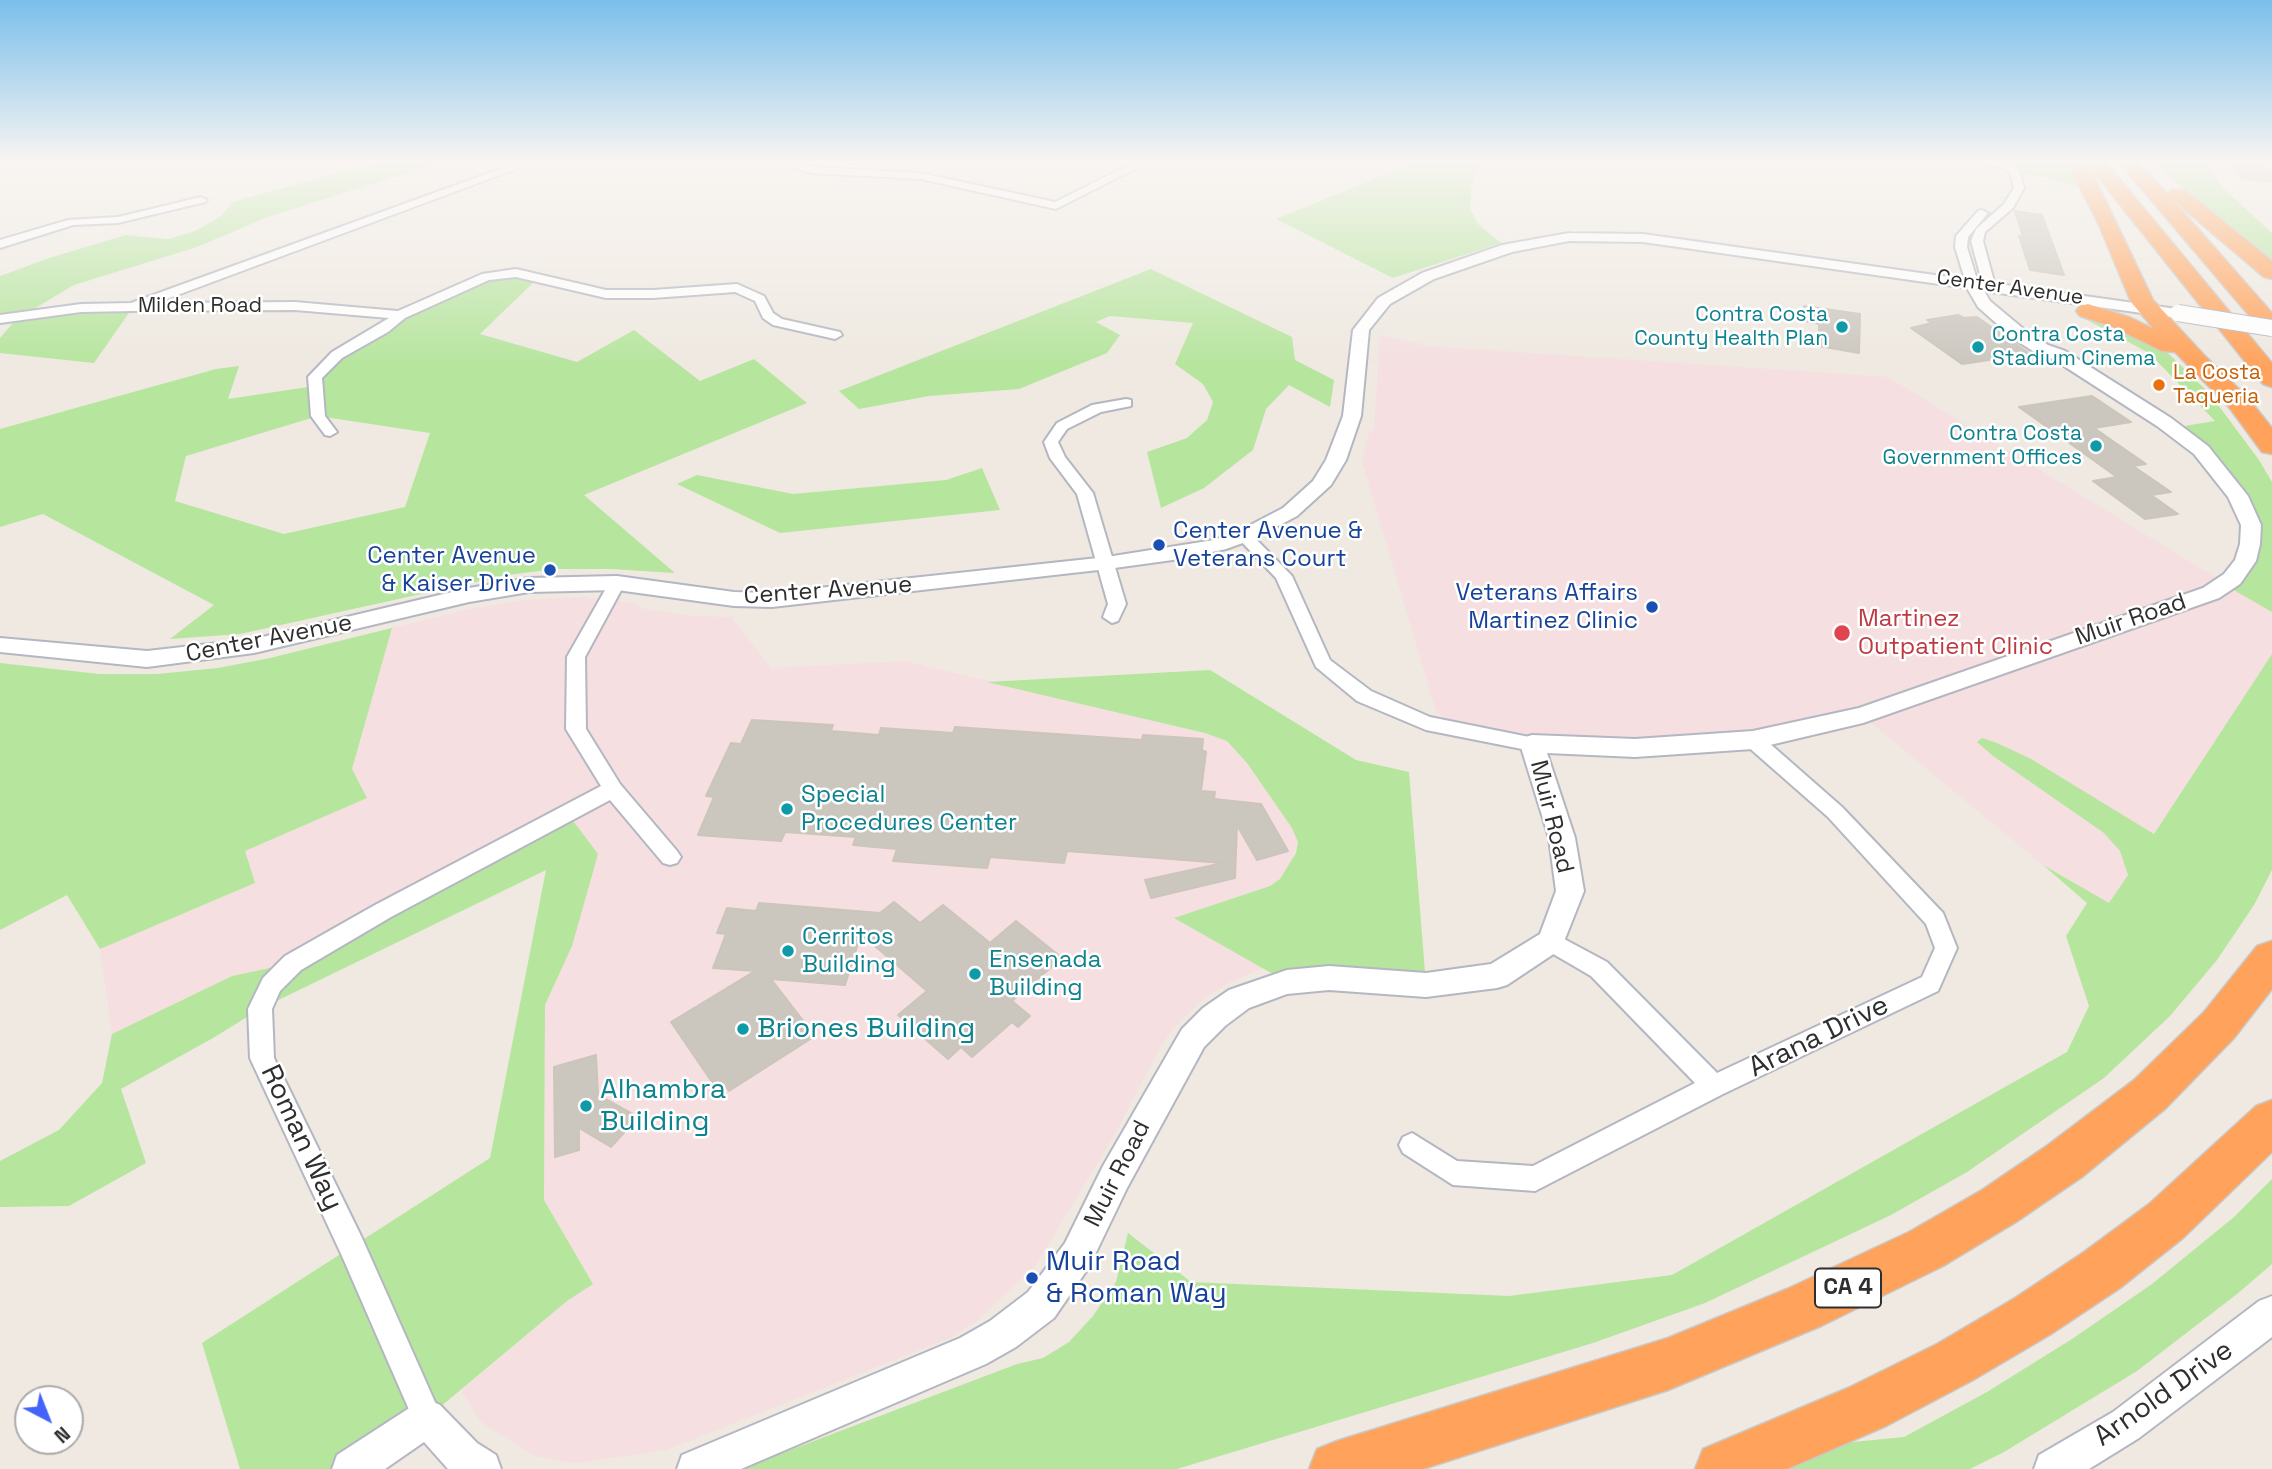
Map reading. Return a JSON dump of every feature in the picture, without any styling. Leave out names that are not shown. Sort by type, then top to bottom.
[{"type":"highway","points":[[2110,229],[2133,283],[2162,315],[2195,360],[2238,402],[2272,446]]},
{"type":"highway","points":[[2150,229],[2272,379]]},
{"type":"highway","points":[[2186,229],[2272,328]]},
{"type":"highway","points":[[2220,229],[2272,272]]},
{"type":"highway","points":[[2081,304],[2113,295],[2133,283]]},
{"type":"highway","points":[[2081,304],[2150,334],[2195,360]]},
{"type":"highway","name":"CA 4","points":[[1338,1469],[1680,1359],[1814,1304],[1926,1249],[1999,1206],[2065,1161],[2150,1094],[2219,1025],[2272,958]]},
{"type":"highway","points":[[1723,1469],[1867,1407],[1955,1362],[2033,1316],[2102,1270],[2166,1221],[2272,1121]]},
{"type":"street","points":[[0,244],[51,229]]},
{"type":"street","points":[[132,307],[347,229]]},
{"type":"street","points":[[1982,229],[1977,241],[1983,271],[1982,289]]},
{"type":"street","name":"Center Avenue","points":[[0,645],[147,659],[203,654],[314,633],[469,595],[529,585],[617,583],[734,599],[772,600],[1181,554],[1244,536],[1290,512],[1307,499],[1321,485],[1336,460],[1352,416],[1358,339],[1371,315],[1401,289],[1428,275],[1499,253],[1575,245],[1657,247],[2272,328]]},
{"type":"street","points":[[330,432],[318,416],[315,377],[337,355],[383,329],[400,315],[486,277],[516,273],[606,294],[737,288],[760,299],[768,315],[778,322],[835,335]]},
{"type":"street","name":"Muir Road","points":[[696,1469],[973,1351],[1003,1334],[1041,1305],[1077,1255],[1115,1177],[1193,1038],[1214,1017],[1239,999],[1287,982],[1329,978],[1426,985],[1497,976],[1551,941],[1570,891],[1562,838],[1532,744],[1635,748],[1753,740],[1863,715],[2211,593],[2236,575],[2250,544],[2251,525],[2238,496],[2217,468],[2201,450],[2173,428],[2059,355],[2042,349],[2020,335],[1994,314],[1982,289]]},
{"type":"street","name":"Milden Road","points":[[0,319],[81,308],[132,307],[295,306],[400,315]]},
{"type":"street","name":"Center Avenue","points":[[2162,315],[2189,327],[2272,340]]},
{"type":"street","points":[[1112,617],[1117,604],[1085,493],[1058,458],[1051,442],[1062,426],[1097,408],[1126,403]]},
{"type":"street","points":[[1244,536],[1284,576],[1322,663],[1364,696],[1426,723],[1532,744]]},
{"type":"street","points":[[617,583],[576,657],[576,729],[613,789],[670,857]]},
{"type":"street","name":"Arana Drive","points":[[1412,1146],[1453,1173],[1535,1178],[1714,1086],[1930,984],[1946,948],[1935,919],[1835,812],[1753,740]]},
{"type":"street","name":"Roman Way","points":[[427,1418],[352,1247],[262,1058],[260,1009],[271,985],[293,963],[383,911],[613,789]]},
{"type":"street","points":[[1551,941],[1598,970],[1714,1086]]},
{"type":"street","name":"Arnold Drive","points":[[2053,1469],[2126,1426],[2272,1314]]},
{"type":"street","points":[[351,1469],[427,1418],[463,1457],[482,1469]]},
{"type":"shaded area","name":"Martinez Outpatient Clinic","points":[[1380,335],[1428,346],[1888,377],[2272,612],[2272,654],[2154,834],[2013,751],[1997,743],[1978,741],[1993,756],[2104,833],[2120,851],[2128,875],[2109,903],[2043,865],[1863,716],[1753,740],[1532,744],[1455,728],[1436,711],[1362,462],[1369,433],[1374,429]]},
{"type":"shaded area","points":[[583,597],[633,603],[645,609],[694,616],[731,617],[771,668],[905,661],[1217,736],[1227,741],[1247,763],[1293,828],[1298,842],[1289,867],[1280,879],[1270,886],[1175,918],[1263,968],[1227,984],[1200,1002],[1175,1026],[1159,1049],[1115,1134],[1035,1266],[975,1322],[950,1338],[666,1450],[576,1463],[535,1456],[482,1423],[461,1391],[567,1301],[593,1283],[544,1200],[545,1005],[572,946],[568,813],[293,963],[232,976],[112,1034],[100,949],[254,884],[244,851],[367,798],[352,769],[392,628],[465,610],[524,600]]},
{"type":"green space","points":[[199,229],[240,229],[197,247],[74,285],[22,316],[133,307],[94,363],[0,353],[0,338],[18,317],[0,319],[0,276],[126,235],[168,239]]},
{"type":"green space","points":[[1295,229],[1484,229],[1501,243],[1393,278]]},
{"type":"green space","points":[[2227,229],[2267,229],[2272,233],[2272,269]]},
{"type":"green space","points":[[1151,269],[1292,337],[1295,360],[1334,380],[1330,407],[1289,385],[1266,409],[1253,450],[1204,488],[1161,508],[1147,452],[1187,438],[1207,420],[1213,402],[1203,384],[1175,364],[1193,323],[1110,316],[1096,322],[1120,335],[1107,353],[1019,389],[929,396],[859,409],[839,391]]},
{"type":"green space","points":[[516,273],[538,278],[480,334],[577,362],[634,330],[700,381],[754,359],[807,403],[584,495],[675,573],[556,569],[507,575],[240,634],[170,639],[214,605],[43,514],[0,527],[0,429],[216,369],[239,366],[228,399],[315,386],[337,355],[486,277]],"holes":[[[318,416],[430,433],[405,507],[284,534],[175,501],[186,456]]]},
{"type":"green space","points":[[2088,317],[2148,339],[2169,354],[2210,394],[2259,460],[2272,482],[2272,612],[2225,585],[2251,525],[2178,427],[2215,421],[2149,353],[2089,321]]},
{"type":"green space","points":[[982,468],[1000,510],[780,533],[677,484],[697,475],[793,494],[946,480]]},
{"type":"green space","points":[[392,628],[352,769],[367,798],[245,851],[255,883],[100,949],[67,895],[0,930],[0,663],[99,674],[157,674],[218,668],[270,658]]},
{"type":"green space","points":[[2272,654],[2272,870],[2254,905],[2217,960],[2170,1016],[2104,1078],[1967,1172],[1891,1215],[1705,1303],[1593,1343],[1177,1469],[740,1469],[1017,1364],[1043,1358],[1069,1342],[1093,1316],[1116,1282],[1128,1233],[1191,1282],[1509,1296],[1672,1275],[2067,1052],[2089,1006],[2066,936],[2087,903],[2043,865],[2109,903],[2128,875],[2120,851],[2104,833],[1977,742],[1982,738],[2031,759],[2154,834]]},
{"type":"green space","points":[[1210,670],[1356,760],[1409,772],[1426,985],[1287,982],[1174,918],[1270,886],[1280,879],[1296,853],[1298,842],[1292,828],[1247,763],[1227,741],[1205,733],[987,682]]},
{"type":"green space","points":[[567,813],[598,854],[572,946],[545,1005],[544,1200],[593,1284],[567,1301],[427,1418],[351,1469],[240,1469],[202,1343],[490,1158],[546,870],[260,1009],[121,1089],[146,1163],[69,1206],[0,1207],[0,1161],[59,1130],[102,1083],[112,1034],[232,976],[293,963]]},
{"type":"green space","points":[[2272,1179],[2272,1264],[2137,1371],[2004,1452],[1970,1469],[1723,1469],[1772,1450],[1904,1437],[1987,1392],[2072,1339],[2152,1284],[2234,1217]]},
{"type":"building","points":[[2020,229],[2047,229],[2064,275],[2030,270],[2019,236],[2023,237]]},
{"type":"building","name":"Contra Costa County Health Plan","points":[[1804,306],[1860,314],[1859,353],[1819,346],[1819,324],[1804,321]]},
{"type":"building","name":"Contra Costa Stadium Cinema","points":[[1958,315],[1964,318],[1977,317],[2030,354],[1962,364],[1911,328],[1932,323],[1927,320]]},
{"type":"building","name":"Contra Costa Government Offices","points":[[2092,396],[2131,422],[2094,428],[2146,464],[2133,466],[2171,492],[2151,495],[2178,514],[2145,519],[2093,481],[2117,477],[2019,407]]},
{"type":"building","name":"Special Procedures Center","points":[[752,720],[833,725],[831,731],[879,735],[881,728],[953,733],[955,727],[1142,740],[1143,735],[1203,739],[1202,750],[1206,752],[1201,791],[1215,792],[1214,799],[1261,804],[1288,851],[1257,860],[1237,825],[1235,878],[1151,898],[1145,880],[1223,863],[1067,851],[1064,863],[990,857],[987,868],[893,861],[897,849],[853,845],[856,837],[785,832],[781,841],[698,835],[714,797],[706,796],[731,743],[741,744]]},
{"type":"building","points":[[894,902],[920,923],[943,905],[990,943],[1016,921],[1062,958],[1012,1001],[1030,1016],[1018,1027],[1012,1022],[972,1057],[961,1047],[948,1059],[898,1015],[927,991],[861,934],[845,985],[771,979],[815,1036],[729,1091],[722,1081],[714,1085],[671,1022],[755,971],[713,968],[726,934],[717,933],[727,908],[756,911],[759,903],[880,913]]},
{"type":"building","name":"Alhambra Building","points":[[596,1055],[598,1095],[638,1117],[611,1147],[579,1128],[579,1150],[555,1157],[554,1067]]},
{"type":"place","name":"Contra Costa County Health Plan","points":[[1842,327]]},
{"type":"place","name":"Contra Costa Stadium Cinema","points":[[1978,347]]},
{"type":"place","name":"La Costa Taqueria","points":[[2159,385]]},
{"type":"place","name":"Contra Costa Government Offices","points":[[2096,446]]},
{"type":"place","name":"Center Avenue & Veterans Court","points":[[1159,545]]},
{"type":"place","name":"Center Avenue & Kaiser Drive","points":[[550,570]]},
{"type":"place","name":"Veterans Affairs Martinez Clinic","points":[[1652,607]]},
{"type":"place","name":"Martinez Outpatient Clinic","points":[[1842,633]]},
{"type":"place","name":"Special Procedures Center","points":[[787,809]]},
{"type":"place","name":"Cerritos Building","points":[[788,951]]},
{"type":"place","name":"Ensenada Building","points":[[975,974]]},
{"type":"place","name":"Briones Building","points":[[743,1029]]},
{"type":"place","name":"Alhambra Building","points":[[586,1106]]},
{"type":"place","name":"Muir Road & Roman Way","points":[[1032,1278]]}]
